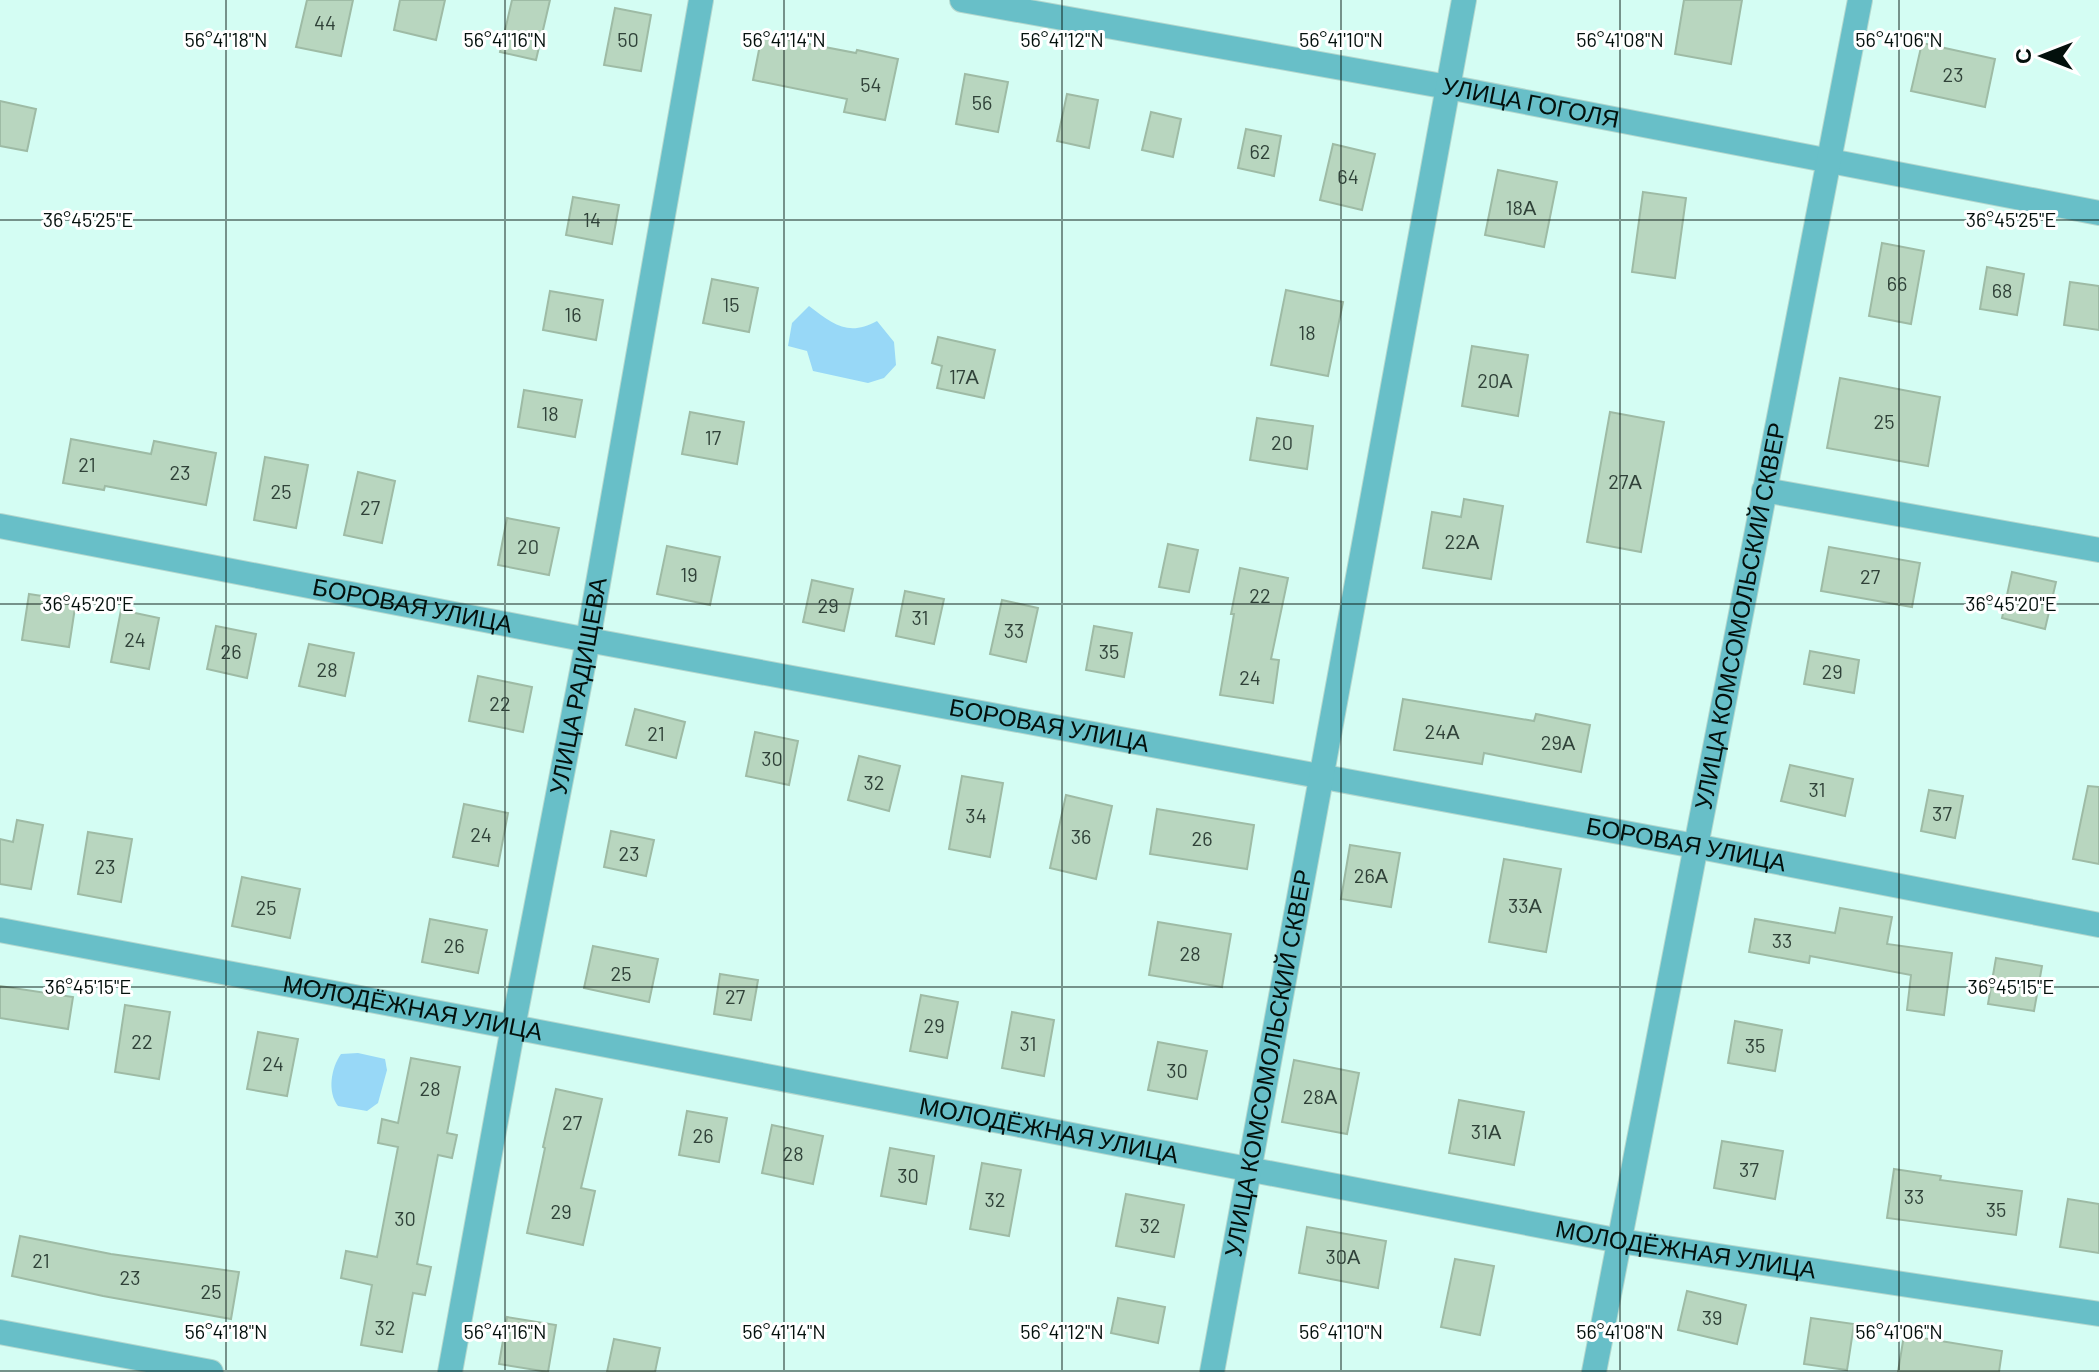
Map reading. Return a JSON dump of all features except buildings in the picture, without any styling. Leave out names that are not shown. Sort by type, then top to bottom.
[{"type":"street","name":"УЛИЦА РАДИЩЕВА","points":[[450,1372],[588,640],[701,0]]},
{"type":"street","name":"УЛИЦА ГОГОЛЯ","points":[[962,0],[1448,87],[2099,213]]},
{"type":"street","name":"УЛИЦА КОМСОМОЛЬСКИЙ СКВЕР","points":[[1212,1372],[1464,0]]},
{"type":"street","name":"УЛИЦА КОМСОМОЛЬСКИЙ СКВЕР","points":[[1594,1372],[1860,0]]},
{"type":"street","points":[[1764,490],[2099,550]]},
{"type":"street","name":"БОРОВАЯ УЛИЦА","points":[[0,526],[2099,925]]},
{"type":"street","name":"МОЛОДЁЖНАЯ УЛИЦА","points":[[0,930],[1620,1241],[2099,1314]]},
{"type":"street","points":[[0,1332],[211,1372]]},
{"type":"water","points":[[809,306],[833,323],[849,328],[867,326],[877,321],[894,342],[896,365],[884,378],[868,383],[813,371],[807,351],[788,346],[792,323]]},
{"type":"water","points":[[358,1053],[385,1059],[387,1070],[378,1103],[367,1111],[338,1106],[332,1094],[333,1073],[341,1054]]}]
